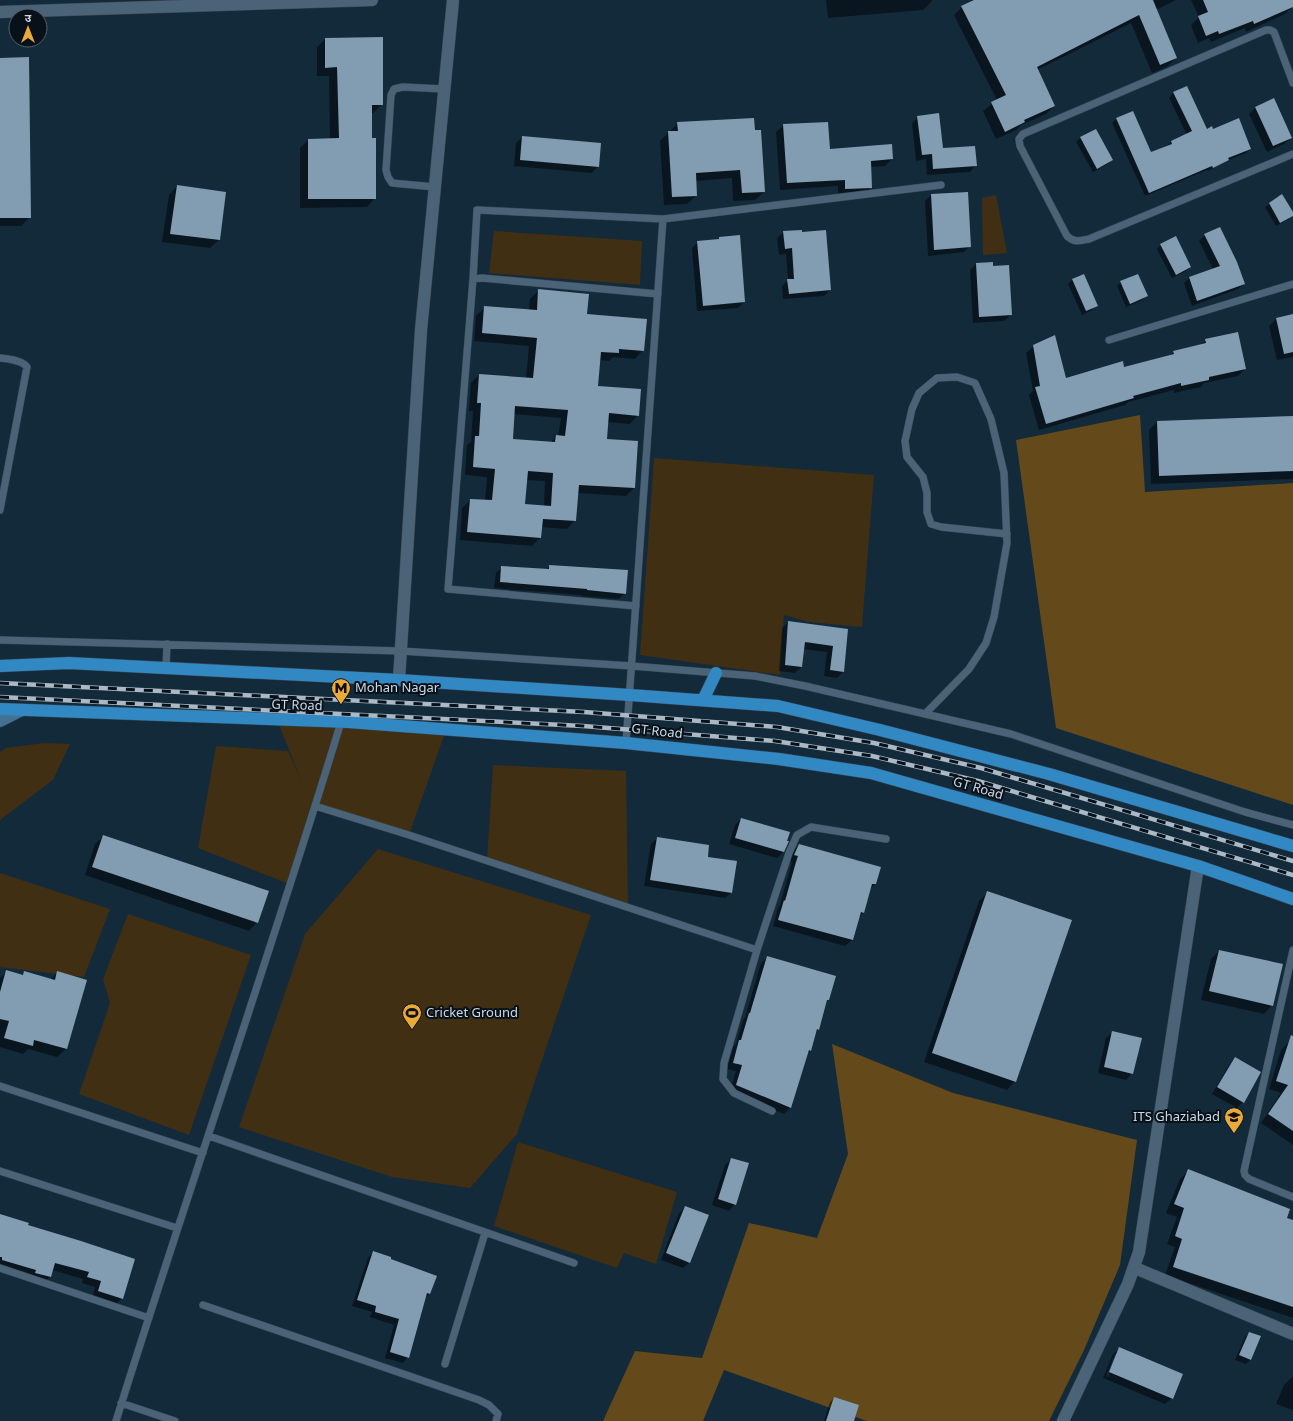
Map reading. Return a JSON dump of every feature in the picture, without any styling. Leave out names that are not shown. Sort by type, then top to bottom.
[{"type":"highway","points":[[0,666],[69,663],[399,680],[778,706],[880,730],[1049,774],[1293,846]]},
{"type":"highway","points":[[703,700],[716,673]]},
{"type":"highway","name":"GT Road","points":[[0,709],[341,722],[626,743],[779,759],[871,773],[1198,866],[1293,899]]},
{"type":"main road","points":[[0,721],[22,710]]},
{"type":"street","points":[[0,12],[372,0]]},
{"type":"street","points":[[399,680],[421,330],[453,0]]},
{"type":"street","points":[[1063,1421],[1128,1284],[1135,1268],[1139,1252],[1198,866]]},
{"type":"street","points":[[1135,1268],[1293,1334]]},
{"type":"lane","points":[[1293,83],[1274,32],[1266,30],[1023,134],[1019,139],[1020,146],[1067,236],[1072,240],[1081,241],[1293,154]]},
{"type":"lane","points":[[435,187],[392,183],[388,178],[386,170],[391,95],[394,89],[403,87],[444,89]]},
{"type":"lane","points":[[636,606],[448,589],[473,279],[477,210],[663,219],[942,185]]},
{"type":"lane","points":[[626,743],[663,219]]},
{"type":"lane","points":[[473,279],[482,278],[658,294]]},
{"type":"lane","points":[[1109,340],[1293,284]]},
{"type":"lane","points":[[0,358],[21,362],[27,367],[0,510]]},
{"type":"lane","points":[[925,714],[968,669],[986,643],[994,617],[1007,543],[1007,534],[1004,473],[991,419],[975,383],[957,377],[937,378],[919,393],[912,409],[905,441],[907,457],[923,477],[927,494],[927,512],[931,524],[941,527],[1007,534]]},
{"type":"lane","points":[[0,640],[401,651],[632,666],[755,676],[805,686],[1011,734],[1245,812],[1293,825]]},
{"type":"lane","points":[[166,668],[167,644]]},
{"type":"lane","points":[[116,1421],[177,1228],[209,1136],[341,722]]},
{"type":"lane","points":[[315,806],[409,834],[757,950]]},
{"type":"lane","points":[[772,1111],[734,1093],[723,1080],[724,1063],[757,950],[789,852],[797,834],[811,827],[886,839]]},
{"type":"lane","points":[[1293,950],[1244,1170],[1245,1175],[1249,1179],[1293,1197]]},
{"type":"lane","points":[[0,1086],[203,1153]]},
{"type":"lane","points":[[209,1136],[574,1263]]},
{"type":"lane","points":[[0,1171],[177,1228]]},
{"type":"lane","points":[[445,1364],[485,1233]]},
{"type":"lane","points":[[0,1268],[149,1318]]},
{"type":"lane","points":[[203,1305],[479,1400],[489,1405],[498,1414],[496,1421]]},
{"type":"lane","points":[[121,1403],[175,1421]]},
{"type":"shaded area","points":[[996,195],[1007,253],[983,255],[982,198]]},
{"type":"shaded area","points":[[494,231],[642,241],[640,285],[489,273]]},
{"type":"shaded area","points":[[1140,415],[1145,492],[1293,483],[1293,805],[1056,728],[1016,440]]},
{"type":"shaded area","points":[[654,458],[874,475],[862,627],[809,622],[784,615],[780,675],[640,655]]},
{"type":"shaded area","points":[[277,720],[446,730],[409,835],[312,804],[289,884],[198,848],[216,746],[288,751],[302,782]]},
{"type":"shaded area","points":[[44,743],[70,744],[53,780],[0,820],[0,752],[6,748]]},
{"type":"shaded area","points":[[493,765],[626,771],[628,904],[487,860]]},
{"type":"shaded area","name":"Cricket Ground","points":[[378,849],[591,915],[517,1134],[470,1188],[392,1177],[239,1127],[305,934]]},
{"type":"shaded area","points":[[0,873],[110,909],[84,977],[0,967]]},
{"type":"shaded area","points":[[128,914],[251,955],[189,1135],[79,1094],[110,1003],[103,979]]},
{"type":"shaded area","points":[[832,1044],[953,1093],[1137,1140],[1120,1265],[1084,1350],[1049,1421],[867,1421],[724,1370],[703,1421],[603,1421],[635,1351],[702,1358],[749,1223],[817,1238],[848,1154]]},
{"type":"shaded area","points":[[518,1142],[677,1192],[656,1264],[624,1253],[617,1268],[494,1226]]},
{"type":"building","points":[[974,0],[1153,0],[1177,58],[1160,65],[1139,15],[1037,67],[1055,106],[1024,120],[1025,122],[1005,132],[991,102],[1006,95],[961,6]]},
{"type":"building","points":[[1203,0],[1293,0],[1293,7],[1254,24],[1253,21],[1219,34],[1218,31],[1206,36],[1198,16],[1208,12]]},
{"type":"building","points":[[383,37],[383,105],[372,105],[372,138],[376,138],[376,199],[308,199],[308,139],[339,138],[337,67],[325,68],[325,38]]},
{"type":"building","points":[[29,57],[31,218],[0,218],[0,58]]},
{"type":"building","points":[[1187,86],[1207,129],[1212,126],[1213,129],[1239,118],[1251,149],[1228,158],[1229,160],[1213,168],[1212,166],[1149,193],[1116,118],[1133,111],[1151,152],[1172,144],[1171,141],[1192,131],[1173,92]]},
{"type":"building","points":[[1274,98],[1292,138],[1273,146],[1255,107]]},
{"type":"building","points":[[939,113],[943,148],[975,146],[977,166],[933,169],[932,154],[922,155],[917,116]]},
{"type":"building","points":[[754,118],[755,130],[761,130],[765,192],[742,193],[740,170],[696,173],[697,196],[672,197],[668,131],[678,131],[677,122]]},
{"type":"building","points":[[828,122],[830,149],[892,144],[893,159],[871,161],[872,188],[845,189],[845,180],[787,183],[783,124]]},
{"type":"building","points":[[1096,129],[1113,160],[1097,169],[1080,137]]},
{"type":"building","points":[[522,136],[601,143],[599,167],[520,160]]},
{"type":"building","points":[[177,185],[226,192],[220,240],[170,234]]},
{"type":"building","points":[[968,192],[971,247],[934,250],[931,194]]},
{"type":"building","points":[[1282,194],[1293,212],[1293,216],[1280,223],[1269,203]]},
{"type":"building","points":[[1220,227],[1237,262],[1245,284],[1197,301],[1189,277],[1220,266],[1204,234]]},
{"type":"building","points":[[802,230],[802,232],[826,230],[831,290],[789,294],[787,279],[794,279],[792,248],[785,249],[783,231]]},
{"type":"building","points":[[740,235],[745,302],[703,306],[697,241]]},
{"type":"building","points":[[1176,236],[1191,267],[1176,275],[1160,244]]},
{"type":"building","points":[[993,262],[993,266],[1009,265],[1012,315],[979,317],[976,263]]},
{"type":"building","points":[[1084,274],[1098,306],[1086,311],[1072,279]]},
{"type":"building","points":[[1138,274],[1148,296],[1130,304],[1120,281]]},
{"type":"building","points":[[538,289],[589,294],[587,314],[647,319],[644,351],[619,349],[619,353],[601,352],[598,386],[641,389],[639,416],[609,413],[607,439],[638,441],[635,488],[579,485],[576,521],[543,519],[541,538],[467,532],[470,499],[492,500],[495,469],[473,467],[475,436],[479,436],[481,403],[477,403],[479,374],[533,378],[537,338],[482,333],[484,306],[537,310]],"holes":[[[515,406],[568,410],[565,436],[556,435],[555,442],[513,439]],[[528,471],[553,473],[551,506],[525,504]]]},
{"type":"building","points":[[1293,314],[1293,352],[1284,354],[1276,318]]},
{"type":"building","points":[[1238,332],[1246,369],[1209,377],[1209,380],[1181,386],[1181,383],[1133,396],[1134,398],[1046,424],[1035,387],[1040,386],[1033,345],[1055,335],[1066,378],[1123,361],[1124,367],[1174,354],[1173,351],[1206,343],[1205,339]]},
{"type":"building","points":[[1293,416],[1293,471],[1159,476],[1157,421]]},
{"type":"building","points":[[549,565],[628,570],[626,594],[587,589],[500,582],[501,566],[549,569]]},
{"type":"building","points":[[788,621],[848,629],[844,672],[830,670],[833,646],[805,642],[802,667],[785,665]]},
{"type":"building","points":[[741,818],[790,832],[787,841],[789,841],[784,852],[735,838]]},
{"type":"building","points":[[103,835],[269,891],[258,923],[92,867]]},
{"type":"building","points":[[657,837],[709,845],[708,857],[737,861],[732,893],[650,880]]},
{"type":"building","points":[[799,844],[881,867],[876,884],[872,884],[864,913],[861,912],[853,940],[778,920],[798,856],[794,855]]},
{"type":"building","points":[[987,891],[1072,920],[1016,1082],[932,1053]]},
{"type":"building","points":[[1219,950],[1283,964],[1273,1006],[1209,991]]},
{"type":"building","points":[[767,956],[836,976],[829,1000],[827,1000],[819,1030],[817,1029],[811,1051],[809,1050],[791,1108],[736,1085],[742,1065],[733,1063],[739,1040],[741,1040],[750,1013]]},
{"type":"building","points":[[6,970],[23,975],[24,971],[55,980],[57,971],[87,980],[67,1049],[34,1040],[33,1046],[4,1038],[9,1021],[0,1019],[0,992]]},
{"type":"building","points":[[1112,1031],[1142,1038],[1133,1074],[1104,1067]]},
{"type":"building","points":[[1291,1035],[1293,1036],[1293,1131],[1268,1114],[1288,1085],[1276,1081]]},
{"type":"building","points":[[1235,1057],[1261,1072],[1244,1103],[1217,1087]]},
{"type":"building","points":[[731,1158],[749,1163],[736,1205],[718,1199]]},
{"type":"building","points":[[1188,1169],[1290,1209],[1287,1218],[1293,1220],[1293,1307],[1173,1267],[1182,1239],[1175,1236],[1184,1208],[1174,1204]]},
{"type":"building","points":[[685,1206],[709,1215],[690,1263],[666,1253]]},
{"type":"building","points":[[0,1214],[29,1223],[28,1225],[135,1259],[123,1299],[98,1291],[101,1281],[87,1277],[89,1272],[55,1263],[51,1277],[35,1273],[36,1270],[2,1260],[2,1257],[0,1257]]},
{"type":"building","points":[[373,1251],[437,1276],[430,1294],[427,1293],[409,1358],[390,1352],[399,1319],[375,1312],[376,1306],[357,1300]]},
{"type":"building","points":[[1249,1332],[1261,1336],[1251,1360],[1239,1355]]},
{"type":"building","points":[[1119,1347],[1183,1374],[1173,1399],[1109,1372]]},
{"type":"building","points":[[834,1397],[859,1405],[854,1421],[826,1421]]},
{"type":"railway","points":[[0,683],[584,712],[777,727],[874,743],[981,768],[1293,861]]},
{"type":"railway","points":[[0,697],[583,726],[775,741],[872,756],[978,781],[1293,875]]},
{"type":"place","name":"Mohan Nagar","points":[[341,705]]},
{"type":"place","name":"Cricket Ground","points":[[412,1030]]},
{"type":"place","name":"ITS Ghaziabad","points":[[1234,1134]]}]
